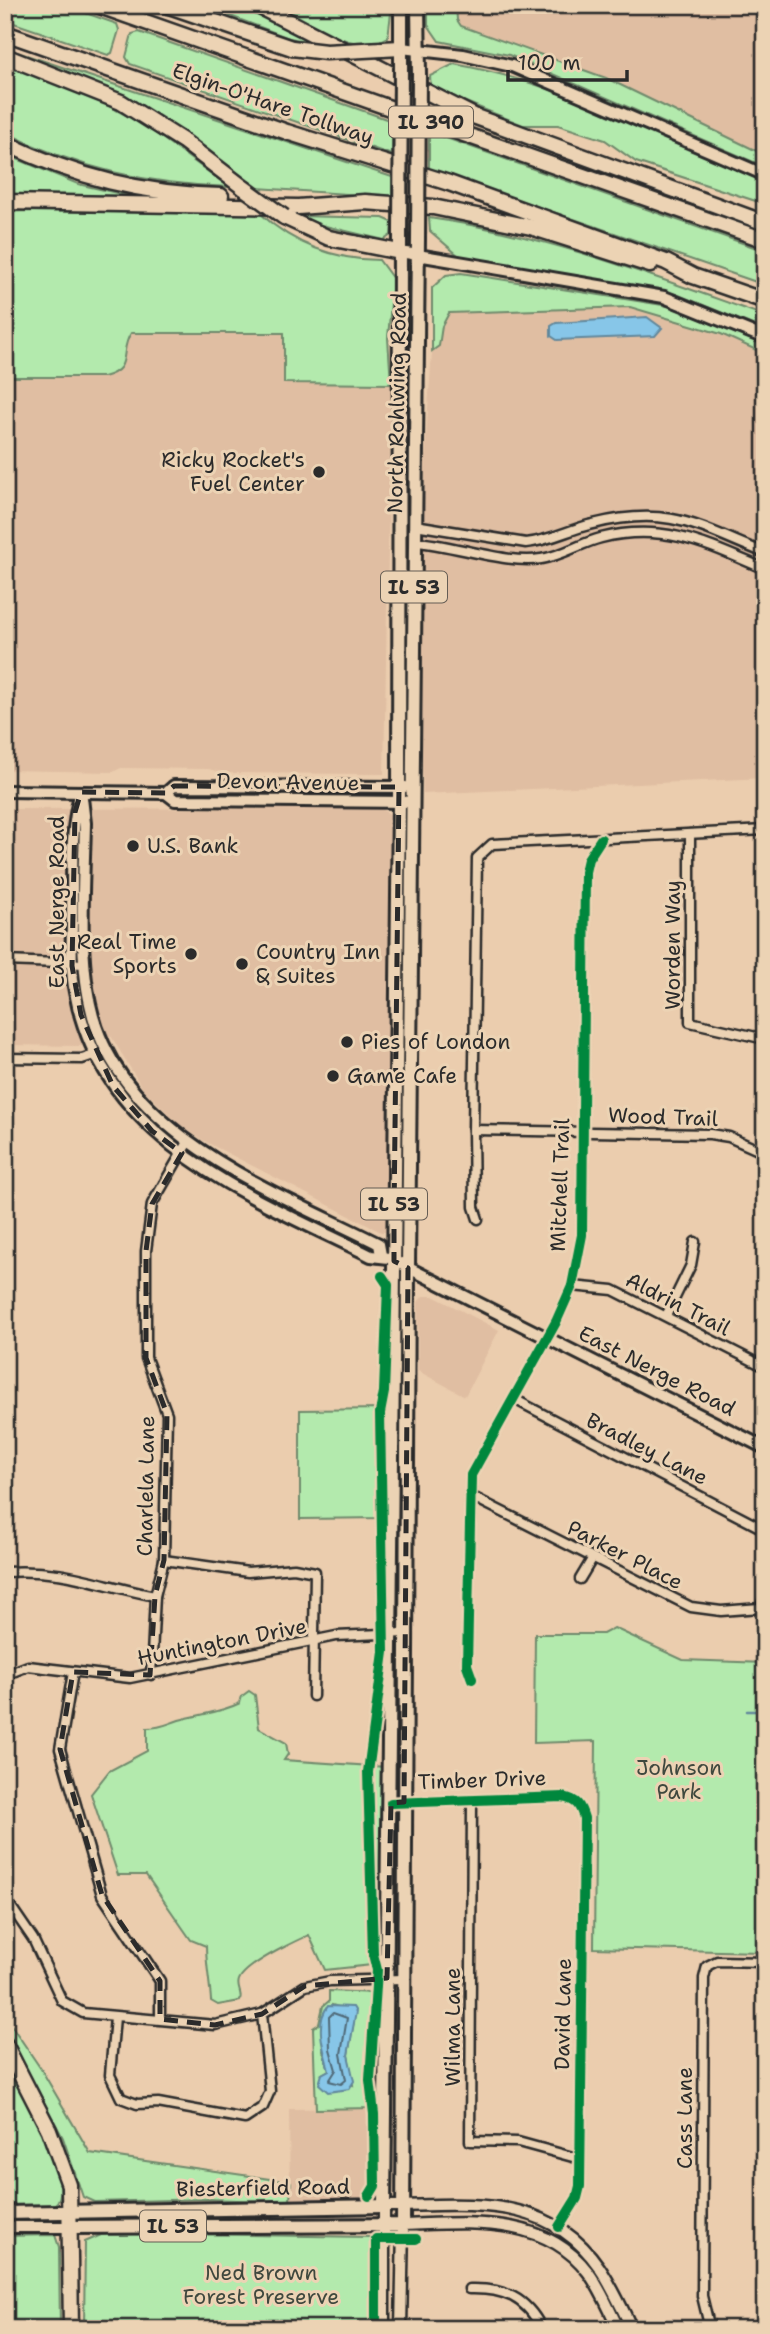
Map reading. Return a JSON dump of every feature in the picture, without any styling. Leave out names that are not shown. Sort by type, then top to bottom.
[{"type":"highway","name":"Elgin-O'Hare Tollway","points":[[97,5],[765,240]]},
{"type":"highway","points":[[166,5],[292,48],[326,52],[401,48]]},
{"type":"highway","points":[[256,5],[476,117],[765,223]]},
{"type":"highway","name":"Elgin-O'Hare Tollway","points":[[5,33],[287,132],[449,183],[765,301]]},
{"type":"highway","points":[[5,56],[121,102],[159,124],[284,217],[329,239],[400,252]]},
{"type":"highway","points":[[5,144],[71,172],[127,187],[211,196],[433,207],[503,220],[693,276]]},
{"type":"highway","points":[[654,181],[696,189],[765,213]]},
{"type":"highway","points":[[5,202],[298,207],[352,202]]},
{"type":"highway","points":[[5,2044],[57,2152],[69,2185],[71,2329]]},
{"type":"main road","name":"North Rohlwing Road","points":[[399,802],[401,5]]},
{"type":"main road","name":"North Rohlwing Road","points":[[411,526],[419,255],[418,5]]},
{"type":"main road","points":[[401,48],[463,55],[512,66],[765,175]]},
{"type":"main road","points":[[400,252],[664,297],[765,338]]},
{"type":"main road","points":[[398,446],[404,475],[404,524],[411,526]]},
{"type":"main road","points":[[411,526],[415,542]]},
{"type":"main road","points":[[398,544],[411,526]]},
{"type":"main road","name":"North Rohlwing Road","points":[[413,802],[415,542]]},
{"type":"main road","name":"Devon Avenue","points":[[166,793],[174,786],[413,787]]},
{"type":"main road","name":"Devon Avenue","points":[[5,791],[166,793],[176,800],[413,802]]},
{"type":"main road","name":"East Nerge Road","points":[[81,792],[73,823],[72,963],[77,1002],[94,1055],[130,1108],[152,1131],[225,1182],[371,1255],[381,1255],[394,1261],[765,1448]]},
{"type":"main road","name":"East Nerge Road","points":[[81,792],[85,823],[85,964],[90,1006],[110,1056],[137,1093],[188,1142],[247,1178],[379,1244],[381,1255]]},
{"type":"main road","name":"IL 53","points":[[399,802],[390,1633],[403,1979],[403,2225]]},
{"type":"main road","name":"IL 53","points":[[384,2206],[387,1978],[405,1633],[413,802]]},
{"type":"main road","name":"Biesterfield Road","points":[[5,2227],[70,2219],[384,2206]]},
{"type":"main road","name":"Biesterfield Road","points":[[5,2213],[70,2219],[403,2225]]},
{"type":"street","points":[[411,526],[526,543],[541,542],[614,519],[658,517],[702,525],[765,553]]},
{"type":"street","points":[[415,542],[444,544],[513,558],[541,559],[600,538],[655,532],[695,539],[765,569]]},
{"type":"street","points":[[478,1219],[474,1207],[473,1130],[477,858],[492,844],[765,830]]},
{"type":"street","name":"Worden Way","points":[[690,834],[690,1022],[765,1039]]},
{"type":"street","name":"Mitchell Trail","points":[[472,1679],[467,1665],[471,1475],[514,1399],[572,1286],[582,1235],[585,872],[588,859],[601,839]]},
{"type":"street","points":[[5,961],[85,964]]},
{"type":"street","points":[[5,1058],[82,1059],[94,1055]]},
{"type":"street","name":"Wood Trail","points":[[473,1130],[710,1134],[729,1137],[765,1153]]},
{"type":"street","name":"Charlela Lane","points":[[151,1675],[155,1596],[164,1560],[167,1414],[146,1358],[146,1251],[152,1204],[188,1142]]},
{"type":"street","points":[[666,1317],[691,1265],[695,1242]]},
{"type":"street","name":"Aldrin Trail","points":[[572,1286],[613,1290],[763,1365]]},
{"type":"street","points":[[763,1365],[765,1356]]},
{"type":"street","name":"Bradley Lane","points":[[514,1399],[765,1530]]},
{"type":"street","name":"Parker Place","points":[[471,1496],[691,1607],[749,1611],[760,1608],[765,1597]]},
{"type":"street","points":[[580,1579],[592,1559]]},
{"type":"street","points":[[164,1560],[248,1572],[294,1568],[315,1572],[313,1696]]},
{"type":"street","points":[[5,1572],[39,1570],[61,1573],[155,1596]]},
{"type":"street","name":"Huntington Drive","points":[[5,1675],[28,1665],[130,1678],[336,1636],[405,1633]]},
{"type":"street","points":[[73,1672],[60,1749],[102,1895],[160,1981],[160,2019]]},
{"type":"street","name":"Timber Drive","points":[[397,1803],[563,1797],[574,1800]]},
{"type":"street","name":"David Lane","points":[[559,2227],[577,2199],[580,2159],[584,1818],[574,1800]]},
{"type":"street","name":"Wilma Lane","points":[[472,1801],[470,2141],[518,2142],[580,2159]]},
{"type":"street","points":[[5,1898],[33,1939],[62,2001],[83,2013],[215,2025],[262,2014],[305,1986],[330,1981],[403,1979]]},
{"type":"street","name":"Cass Lane","points":[[710,2329],[702,2296],[704,1978],[707,1966],[716,1961],[765,1962]]},
{"type":"street","points":[[115,2017],[110,2075],[121,2098],[138,2104],[158,2103],[244,2119],[263,2107],[270,2091],[262,2014]]},
{"type":"street","points":[[384,2206],[384,2329]]},
{"type":"street","name":"Biesterfield Road","points":[[384,2206],[512,2208],[538,2215],[559,2227],[600,2268],[632,2329]]},
{"type":"street","name":"Biesterfield Road","points":[[403,2225],[483,2223],[536,2233],[560,2245],[582,2264],[619,2329]]},
{"type":"street","points":[[401,2329],[403,2225]]},
{"type":"street","points":[[469,2289],[504,2291],[517,2297],[527,2305],[542,2329]]},
{"type":"highlighted area","points":[[174,786],[399,787],[394,1261],[408,1268],[404,1802],[391,1803],[387,1978],[305,1986],[262,2014],[215,2025],[160,2019],[160,1981],[102,1895],[60,1749],[73,1672],[150,1675],[155,1596],[164,1560],[167,1414],[146,1358],[146,1251],[152,1204],[182,1153],[152,1131],[113,1086],[81,1015],[72,966],[75,812],[81,792],[166,793]]},
{"type":"shaded area","points":[[456,5],[765,5],[765,155],[606,78],[461,26],[457,20]]},
{"type":"shaded area","points":[[630,307],[721,334],[765,354],[765,778],[423,794],[419,677],[426,438],[432,351],[439,346],[442,326],[449,313]]},
{"type":"shaded area","points":[[131,333],[284,333],[284,383],[391,384],[384,774],[226,773],[208,769],[121,768],[113,772],[5,770],[5,377],[103,377],[113,374],[124,361],[127,339]]},
{"type":"shaded area","points":[[380,808],[391,815],[393,822],[390,1026],[394,1232],[381,1232],[204,1141],[180,1125],[143,1089],[111,1036],[82,1046],[5,1045],[7,809]]},
{"type":"shaded area","points":[[423,1296],[433,1296],[499,1330],[465,1396],[418,1371],[418,1302]]},
{"type":"shaded area","points":[[373,2108],[375,2186],[369,2206],[290,2206],[289,2109]]},
{"type":"green space","points":[[5,5],[63,5],[117,24],[119,30],[112,53],[108,55],[5,20]]},
{"type":"green space","points":[[201,5],[240,5],[311,42],[289,38]]},
{"type":"green space","points":[[280,5],[392,5],[388,37],[375,42],[347,41]]},
{"type":"green space","points":[[428,5],[456,5],[457,20],[461,26],[606,78],[765,155],[765,167],[509,55],[439,41],[428,25]]},
{"type":"green space","points":[[139,32],[392,121],[392,155],[130,64],[126,57],[132,34]]},
{"type":"green space","points":[[5,48],[392,177],[392,197],[257,188],[136,104]]},
{"type":"green space","points":[[5,64],[105,104],[143,124],[229,187],[170,182],[114,172],[59,156],[5,132]]},
{"type":"green space","points":[[454,64],[535,84],[651,130],[765,182],[765,204],[636,162],[605,140],[558,125],[523,125],[431,88],[430,76]]},
{"type":"green space","points":[[429,132],[765,251],[765,285],[429,169]]},
{"type":"green space","points":[[5,154],[78,184],[143,199],[5,195]]},
{"type":"green space","points":[[5,212],[261,214],[287,234],[316,248],[346,257],[379,260],[393,279],[388,338],[391,384],[284,383],[284,333],[131,333],[122,365],[113,374],[103,377],[5,377]]},
{"type":"green space","points":[[297,216],[383,218],[392,222],[391,235],[384,240],[321,225]]},
{"type":"green space","points":[[429,218],[515,235],[641,272],[765,316],[765,330],[676,294],[459,256],[430,231]]},
{"type":"green space","points":[[461,273],[669,306],[765,345],[765,354],[721,334],[630,307],[449,313],[442,326],[439,346],[432,351],[432,288],[446,275]]},
{"type":"green space","points":[[385,1409],[384,1518],[300,1519],[300,1410]]},
{"type":"green space","name":"Johnson Park","points":[[614,1628],[683,1660],[765,1663],[761,1952],[594,1948],[596,1741],[534,1743],[535,1634],[603,1634]]},
{"type":"green space","points":[[249,1691],[255,1695],[259,1728],[286,1743],[288,1754],[284,1760],[386,1767],[381,1964],[325,1970],[309,1935],[250,1967],[238,1983],[240,2001],[218,2005],[211,2001],[206,1946],[191,1940],[146,1875],[118,1875],[91,1794],[109,1771],[147,1751],[147,1728],[160,1727],[232,1706],[240,1703],[242,1696]]},
{"type":"green space","points":[[329,1991],[376,1993],[370,2068],[373,2108],[316,2109],[313,2028],[319,2024],[323,2006],[329,2001]],"holes":[[[332,2005],[342,2008],[354,2021],[348,2055],[353,2085],[322,2074],[329,2070],[323,2051]]]},
{"type":"green space","points":[[5,2016],[41,2069],[90,2153],[291,2182],[290,2202],[208,2199],[94,2202],[83,2197],[63,2138],[5,2028]]},
{"type":"green space","points":[[5,2058],[33,2111],[53,2158],[60,2195],[54,2205],[5,2207]]},
{"type":"green space","name":"Ned Brown Forest Preserve","points":[[118,2233],[371,2237],[379,2245],[380,2329],[84,2329],[85,2242],[101,2235]]},
{"type":"green space","points":[[55,2235],[59,2247],[60,2329],[5,2329],[5,2236]]},
{"type":"water","points":[[647,317],[662,328],[655,336],[557,340],[551,336],[551,326],[556,323]]},
{"type":"water","points":[[328,2006],[353,2007],[356,2012],[348,2055],[354,2081],[349,2089],[328,2092],[319,2084],[322,2074],[329,2070],[321,2029]]},
{"type":"waterway","points":[[747,1711],[765,1711]]},
{"type":"cycle path","points":[[472,1679],[467,1665],[471,1475],[556,1322],[572,1286],[582,1235],[585,872],[588,859],[601,839]]},
{"type":"cycle path","points":[[369,2196],[375,2186],[374,2114],[370,2080],[377,1970],[373,1954],[368,1772],[384,1652],[380,1413],[384,1392],[388,1285],[382,1276]]},
{"type":"cycle path","points":[[391,1803],[563,1797],[575,1802],[583,1813],[580,2186],[577,2198],[559,2227]]},
{"type":"cycle path","points":[[376,2329],[376,2239],[416,2239]]},
{"type":"place","name":"Ricky Rocket's Fuel Center","points":[[319,472]]},
{"type":"place","name":"U.S. Bank","points":[[133,846]]},
{"type":"place","name":"Real Time Sports","points":[[191,954]]},
{"type":"place","name":"Country Inn & Suites","points":[[242,964]]},
{"type":"place","name":"Pies of London","points":[[347,1042]]},
{"type":"place","name":"Game Cafe","points":[[333,1076]]}]
